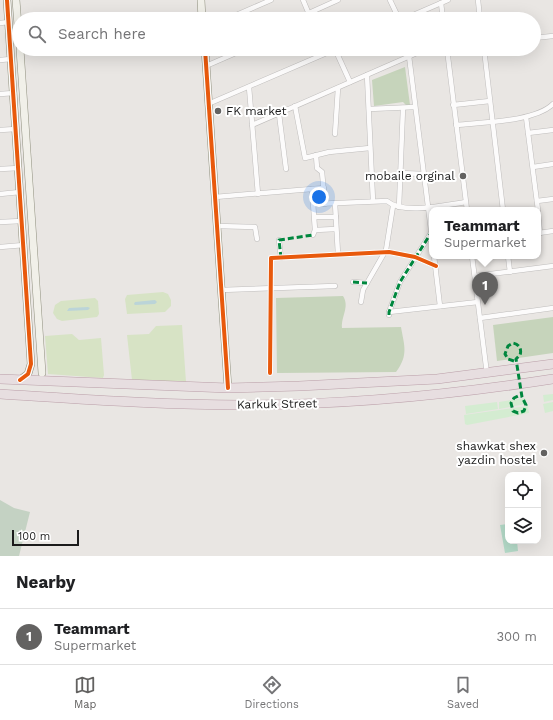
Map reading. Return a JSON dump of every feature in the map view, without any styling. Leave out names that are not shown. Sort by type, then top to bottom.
[{"type":"highway","name":"Karkuk Street","points":[[0,379],[228,388],[421,380],[487,374],[553,364]]},
{"type":"highway","name":"Karkuk Street","points":[[0,394],[209,405],[300,404],[475,391],[553,379]]},
{"type":"highway","points":[[299,386],[300,404]]},
{"type":"street","points":[[7,0],[31,364],[28,374],[20,380]]},
{"type":"street","points":[[16,0],[17,12]]},
{"type":"street","points":[[201,0],[202,12]]},
{"type":"street","points":[[243,12],[271,0]]},
{"type":"street","points":[[303,0],[309,12]]},
{"type":"street","points":[[311,12],[338,0]]},
{"type":"street","points":[[390,0],[396,12]]},
{"type":"street","points":[[420,12],[448,0]]},
{"type":"street","points":[[478,0],[479,12]]},
{"type":"street","points":[[441,3],[442,12]]},
{"type":"street","points":[[0,23],[9,22]]},
{"type":"street","points":[[541,37],[553,36]]},
{"type":"street","points":[[20,56],[42,374]]},
{"type":"street","points":[[205,56],[228,388]]},
{"type":"street","points":[[206,66],[229,56]]},
{"type":"street","points":[[208,104],[249,87],[314,56]]},
{"type":"street","points":[[339,56],[350,82]]},
{"type":"street","points":[[252,125],[409,56],[429,214]]},
{"type":"street","points":[[447,56],[467,207]]},
{"type":"street","points":[[485,56],[503,207]]},
{"type":"street","points":[[0,60],[11,59]]},
{"type":"street","points":[[367,75],[373,201]]},
{"type":"street","points":[[13,85],[22,84]]},
{"type":"street","points":[[249,87],[258,194]]},
{"type":"street","points":[[335,134],[338,88]]},
{"type":"street","points":[[0,94],[14,93]]},
{"type":"street","points":[[454,105],[490,100]]},
{"type":"street","points":[[456,125],[526,117],[542,112],[553,104]]},
{"type":"street","points":[[295,106],[305,158],[316,155],[370,148]]},
{"type":"street","points":[[369,110],[416,107]]},
{"type":"street","points":[[399,207],[403,108]]},
{"type":"street","points":[[279,114],[286,169]]},
{"type":"street","points":[[526,117],[538,207]]},
{"type":"street","points":[[0,130],[16,129]]},
{"type":"street","points":[[528,133],[553,130]]},
{"type":"street","points":[[316,155],[317,168],[322,172],[325,204]]},
{"type":"street","points":[[533,167],[553,164]]},
{"type":"street","points":[[0,169],[19,168]]},
{"type":"street","points":[[400,173],[424,174]]},
{"type":"street","points":[[215,197],[324,188]]},
{"type":"street","points":[[312,189],[316,230],[313,235]]},
{"type":"street","points":[[0,194],[20,192]]},
{"type":"street","points":[[537,201],[553,199]]},
{"type":"street","points":[[314,204],[387,201],[393,206],[399,207],[428,207],[466,202]]},
{"type":"street","points":[[336,203],[338,254]]},
{"type":"street","points":[[21,204],[30,204]]},
{"type":"street","points":[[361,302],[363,290],[386,252],[393,206]]},
{"type":"street","points":[[315,217],[336,218]]},
{"type":"street","points":[[0,222],[22,221]]},
{"type":"street","points":[[217,226],[255,227],[257,240]]},
{"type":"street","points":[[316,230],[336,229]]},
{"type":"street","points":[[541,233],[553,231]]},
{"type":"street","points":[[429,238],[415,257],[400,282],[389,313],[478,302]]},
{"type":"street","points":[[279,240],[281,258]]},
{"type":"street","points":[[0,247],[24,245]]},
{"type":"street","points":[[270,373],[271,258],[386,252],[415,257],[436,266]]},
{"type":"street","points":[[435,259],[440,306]]},
{"type":"street","points":[[472,259],[487,374]]},
{"type":"street","points":[[508,259],[510,272]]},
{"type":"street","points":[[475,276],[553,266]]},
{"type":"street","points":[[353,282],[367,283]]},
{"type":"street","points":[[221,290],[335,286]]},
{"type":"street","points":[[480,318],[553,308]]},
{"type":"street","points":[[31,364],[36,371],[53,381]]},
{"type":"green space","points":[[405,67],[410,105],[406,105],[403,102],[374,106],[372,80]]},
{"type":"green space","points":[[163,292],[168,294],[171,300],[171,306],[165,312],[127,314],[125,299],[127,295]]},
{"type":"green space","points":[[343,296],[346,304],[342,328],[401,327],[404,355],[403,360],[396,372],[277,373],[276,298]]},
{"type":"green space","points":[[95,298],[98,301],[99,314],[97,317],[62,321],[57,319],[53,313],[55,305],[61,301]]},
{"type":"green space","points":[[553,317],[553,353],[497,361],[493,325]]},
{"type":"green space","points":[[182,325],[186,382],[132,380],[127,335],[149,334],[156,326]]},
{"type":"green space","points":[[72,334],[79,340],[101,338],[103,378],[48,374],[45,336]]},
{"type":"green space","points":[[553,394],[553,400],[544,402],[543,395]]},
{"type":"green space","points":[[525,398],[526,404],[499,409],[499,402]]},
{"type":"green space","points":[[497,402],[498,409],[466,414],[465,406]]},
{"type":"green space","points":[[553,402],[553,411],[545,413],[543,404]]},
{"type":"green space","points":[[528,406],[529,413],[467,425],[465,424],[464,415]]},
{"type":"green space","points":[[0,500],[14,508],[30,512],[19,556],[0,556]]},
{"type":"green space","points":[[505,524],[505,544],[517,544],[518,551],[505,553],[500,525]]},
{"type":"water","points":[[155,300],[157,302],[155,304],[134,304],[135,302]]},
{"type":"water","points":[[69,308],[90,308],[88,310],[67,311]]},
{"type":"marked path","points":[[281,258],[279,240],[313,235]]},
{"type":"marked path","points":[[389,315],[400,282],[429,236]]},
{"type":"marked path","points":[[353,282],[367,283]]},
{"type":"marked path","points":[[514,361],[508,359],[505,354],[508,346],[513,343],[517,344],[521,353],[516,359],[522,397],[526,405],[524,411],[518,413],[513,411],[511,403],[514,398],[520,395]]},
{"type":"cycle path","points":[[7,0],[31,364],[28,374],[20,380]]},
{"type":"cycle path","points":[[205,56],[228,388]]},
{"type":"cycle path","points":[[270,373],[271,258],[389,252],[415,257],[436,266]]},
{"type":"place","name":"FK market","points":[[218,111]]},
{"type":"place","name":"mobaile orginal","points":[[463,176]]},
{"type":"place","name":"Teammart","points":[[485,305]]},
{"type":"place","name":"shawkat shex yazdin hostel","points":[[544,453]]}]
